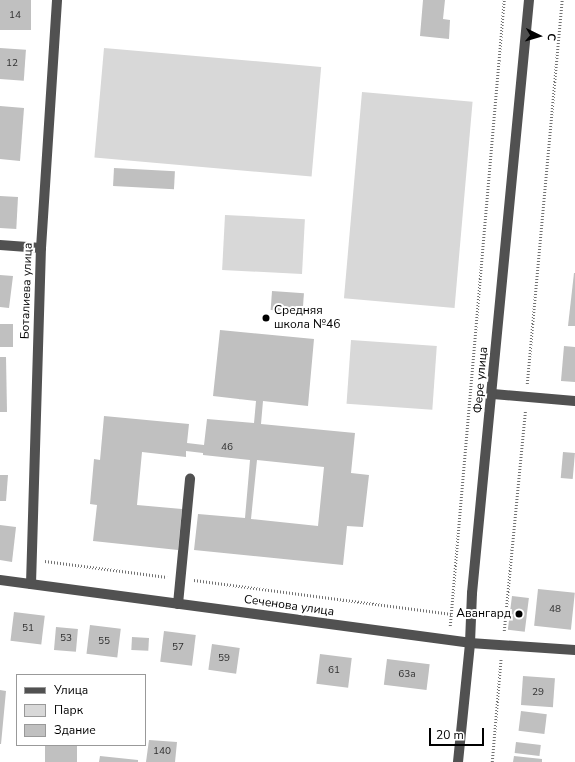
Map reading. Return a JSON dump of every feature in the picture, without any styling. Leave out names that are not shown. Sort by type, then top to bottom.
[{"type":"street","name":"Боталиева улица","points":[[31,584],[41,248],[57,0]]},
{"type":"street","name":"Фере улица","points":[[458,762],[470,643],[472,593],[493,394],[529,0]]},
{"type":"street","points":[[0,245],[41,248]]},
{"type":"street","points":[[493,394],[575,401]]},
{"type":"street","points":[[178,604],[190,479]]},
{"type":"street","name":"Сеченова улица","points":[[0,580],[470,643],[575,650]]},
{"type":"path","points":[[449,640],[504,0]]},
{"type":"path","points":[[32,559],[452,614]]},
{"type":"green space","points":[[104,48],[321,67],[312,177],[94,158]]},
{"type":"green space","points":[[362,92],[473,102],[455,308],[344,298]]},
{"type":"green space","points":[[225,215],[305,219],[302,274],[222,270]]},
{"type":"green space","points":[[351,340],[437,346],[432,410],[347,404]]},
{"type":"building","points":[[0,0],[31,0],[31,30],[0,30]]},
{"type":"building","points":[[423,0],[445,0],[443,19],[450,20],[449,39],[420,36]]},
{"type":"building","points":[[0,48],[26,50],[24,81],[0,79]]},
{"type":"building","points":[[0,106],[24,108],[20,161],[0,159]]},
{"type":"building","points":[[114,168],[175,171],[174,189],[113,186]]},
{"type":"building","points":[[0,196],[18,197],[16,229],[0,228]]},
{"type":"building","points":[[574,273],[575,326],[568,326]]},
{"type":"building","points":[[0,275],[13,276],[9,308],[0,307]]},
{"type":"building","points":[[272,291],[304,293],[303,312],[271,310]]},
{"type":"building","points":[[0,324],[13,324],[13,347],[0,347]]},
{"type":"building","points":[[220,330],[314,339],[308,406],[263,401],[261,424],[355,433],[351,473],[369,475],[363,527],[347,526],[343,565],[194,550],[198,514],[245,518],[250,460],[203,455],[203,453],[186,451],[186,457],[142,452],[137,505],[182,509],[178,550],[93,541],[97,505],[90,504],[94,459],[100,460],[104,416],[189,424],[187,443],[204,445],[207,419],[254,423],[256,401],[213,396]],"holes":[[[257,460],[324,467],[318,526],[251,519]]]},
{"type":"building","points":[[564,346],[575,347],[575,382],[561,381]]},
{"type":"building","points":[[0,357],[6,357],[7,412],[0,412]]},
{"type":"building","points":[[563,452],[575,453],[573,479],[561,478]]},
{"type":"building","points":[[0,475],[8,475],[6,501],[0,501]]},
{"type":"building","points":[[0,525],[16,527],[12,562],[0,560]]},
{"type":"building","points":[[538,589],[575,593],[571,630],[534,626]]},
{"type":"building","name":"Авангард","points":[[512,596],[529,598],[525,632],[508,630]]},
{"type":"building","points":[[14,612],[45,616],[41,645],[10,641]]},
{"type":"building","points":[[90,625],[121,629],[117,658],[86,654]]},
{"type":"building","points":[[56,627],[78,629],[76,652],[54,650]]},
{"type":"building","points":[[164,631],[196,635],[192,666],[160,662]]},
{"type":"building","points":[[132,637],[149,638],[148,651],[131,650]]},
{"type":"building","points":[[212,644],[240,648],[236,674],[208,670]]},
{"type":"building","points":[[320,654],[352,658],[348,688],[316,684]]},
{"type":"building","points":[[387,659],[430,664],[427,690],[384,685]]},
{"type":"building","points":[[523,676],[555,678],[553,707],[521,705]]},
{"type":"building","points":[[0,690],[6,691],[1,744],[0,744]]},
{"type":"building","points":[[521,711],[547,714],[544,734],[519,731]]},
{"type":"building","points":[[149,740],[177,742],[175,762],[146,762]]},
{"type":"building","points":[[516,742],[541,745],[539,756],[515,753]]},
{"type":"building","points":[[45,746],[77,746],[77,762],[45,762]]},
{"type":"building","points":[[100,756],[138,760],[138,762],[99,762]]},
{"type":"building","points":[[514,756],[542,759],[542,762],[513,762]]},
{"type":"place","name":"Средняя школа №46","points":[[266,318]]},
{"type":"place","name":"Авангард","points":[[519,614]]}]
